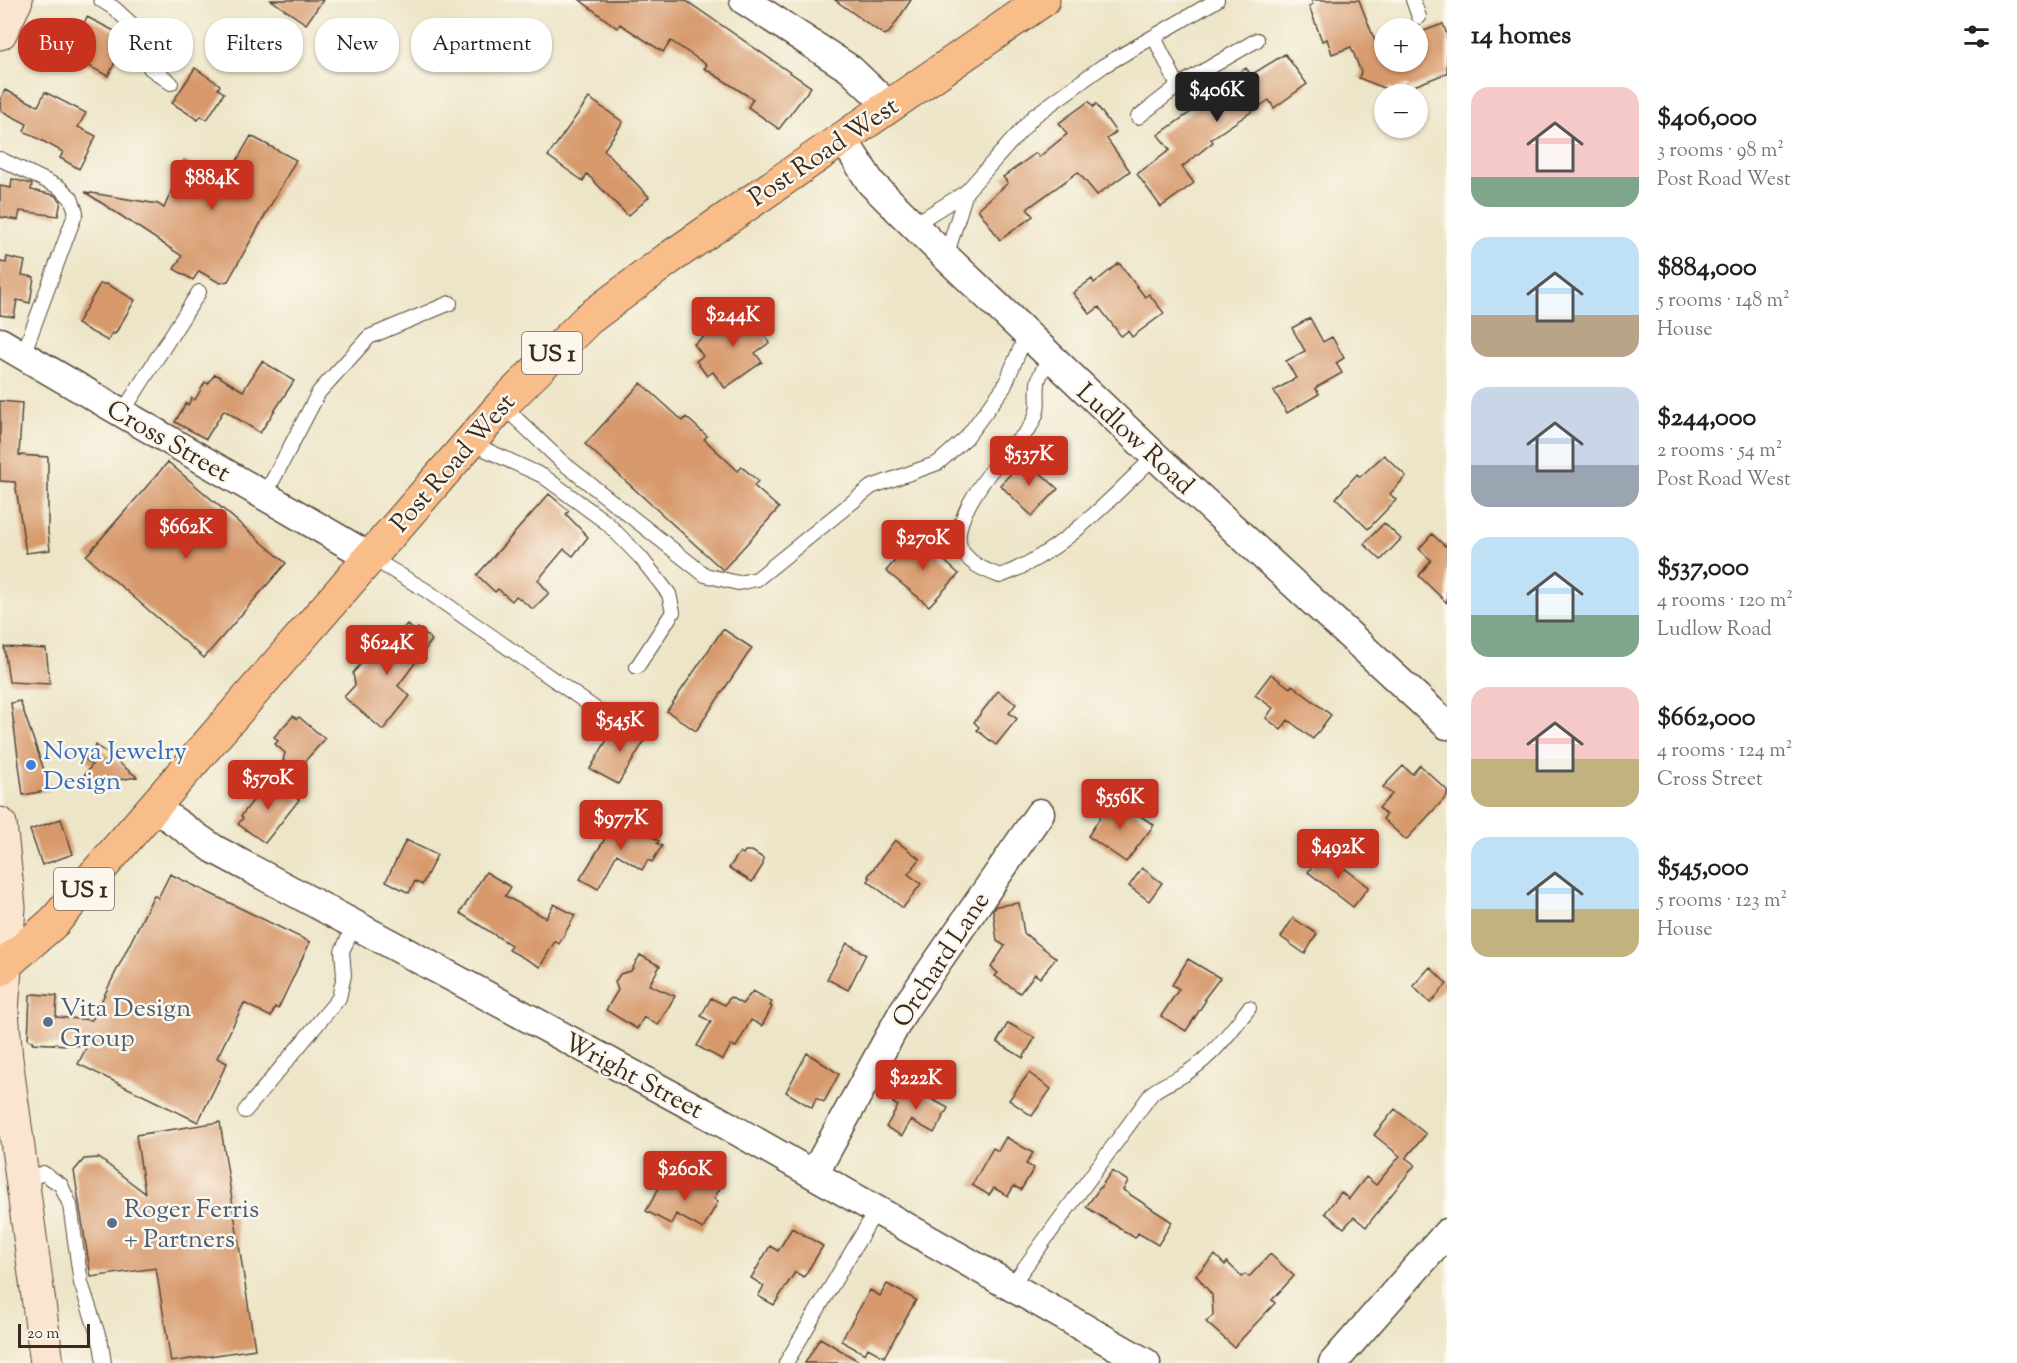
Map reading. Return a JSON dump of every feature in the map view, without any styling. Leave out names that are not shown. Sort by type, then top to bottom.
[{"type":"main road","points":[[0,33],[16,0]]},
{"type":"main road","name":"Post Road West","points":[[3,967],[54,922],[469,442],[572,334],[627,288],[1025,8]]},
{"type":"main road","points":[[0,824],[9,907],[3,967],[2,1012],[6,1059],[47,1363]]},
{"type":"street","points":[[744,0],[849,69],[888,106]]},
{"type":"street","name":"Ludlow Road","points":[[842,137],[871,183],[1026,335],[1447,725]]},
{"type":"street","name":"Cross Street","points":[[12,349],[370,557]]},
{"type":"street","name":"Wright Street","points":[[154,807],[214,849],[423,960],[814,1174],[1146,1363]]},
{"type":"street","name":"Orchard Lane","points":[[814,1174],[904,1010],[1040,813]]},
{"type":"street","points":[[1333,1363],[1447,1233]]},
{"type":"lane","points":[[101,0],[114,8],[138,30],[150,68],[171,83]]},
{"type":"lane","points":[[913,225],[966,192],[1034,116],[1103,66],[1216,0]]},
{"type":"lane","points":[[1413,0],[1419,17]]},
{"type":"lane","points":[[1154,37],[1178,86]]},
{"type":"lane","points":[[1138,117],[1178,86],[1257,40]]},
{"type":"lane","points":[[0,159],[59,187],[71,198],[76,213],[12,349]]},
{"type":"lane","points":[[946,257],[966,192]]},
{"type":"lane","points":[[122,413],[199,292]]},
{"type":"lane","points":[[265,495],[318,392],[369,337],[450,303]]},
{"type":"lane","points":[[502,405],[562,462],[705,575],[722,581],[738,583],[757,579],[871,488],[938,463],[966,438],[1004,387],[1026,335]]},
{"type":"lane","points":[[1050,358],[1040,375],[1038,385],[1040,399],[1036,415],[1028,430],[977,490],[962,519],[958,538],[963,554],[982,569],[1000,576],[1029,566],[1094,514],[1155,456]]},
{"type":"lane","points":[[469,442],[543,476],[583,503],[607,523],[641,558],[669,594],[673,612],[637,666]]},
{"type":"lane","points":[[370,557],[427,591],[613,721]]},
{"type":"lane","points":[[245,1111],[339,998],[344,975],[342,951],[355,924]]},
{"type":"lane","points":[[1011,1286],[1140,1107],[1161,1086],[1186,1074],[1218,1048],[1249,1008]]},
{"type":"lane","points":[[24,1182],[43,1173],[61,1185],[70,1205],[81,1283],[101,1344],[104,1363]]},
{"type":"lane","points":[[786,1363],[877,1209]]},
{"type":"building","points":[[271,0],[323,0],[306,24],[303,18],[297,18]]},
{"type":"building","points":[[580,0],[685,0],[811,87],[779,129],[748,107],[753,99],[704,68],[707,65],[671,41],[663,52],[620,24],[617,28]]},
{"type":"building","points":[[835,0],[911,0],[889,33],[884,35]]},
{"type":"building","points":[[1311,0],[1359,0],[1374,38],[1374,72],[1428,72],[1428,29],[1443,24],[1447,35],[1447,73],[1419,84],[1374,84],[1359,78],[1361,72],[1351,47],[1332,54],[1327,39],[1322,41],[1309,6],[1313,4]]},
{"type":"building","points":[[96,22],[108,28],[108,72],[110,72],[108,76],[96,70]]},
{"type":"building","points":[[1285,54],[1307,84],[1274,108],[1269,100],[1211,139],[1213,142],[1182,167],[1194,183],[1161,207],[1137,174],[1170,150],[1158,135],[1215,95],[1213,92],[1246,68],[1251,75]]},
{"type":"building","points":[[195,68],[220,85],[218,89],[224,93],[207,120],[201,116],[198,120],[172,103]]},
{"type":"building","points":[[5,90],[38,106],[45,92],[86,113],[78,127],[96,136],[79,169],[60,158],[63,152],[24,131],[27,124],[0,110],[0,100]]},
{"type":"building","points":[[589,98],[623,122],[604,150],[649,197],[628,216],[587,174],[583,181],[548,156]]},
{"type":"building","points":[[1089,101],[1093,107],[1096,104],[1116,132],[1107,139],[1130,171],[1097,195],[1078,172],[1027,209],[1033,216],[1000,240],[978,209],[1008,183],[1003,177],[1036,153],[1039,157],[1067,134],[1059,123]]},
{"type":"building","points":[[251,136],[296,160],[228,281],[220,283],[199,271],[193,280],[174,269],[182,256],[85,192],[158,204],[164,208],[184,161],[224,183]]},
{"type":"building","points":[[12,179],[32,184],[31,190],[54,195],[61,201],[58,216],[20,211],[18,220],[0,217],[0,186],[11,188]]},
{"type":"building","points":[[7,257],[25,261],[22,275],[34,277],[30,303],[17,300],[14,317],[0,315],[0,262],[6,263]]},
{"type":"building","points":[[1119,263],[1145,297],[1149,294],[1164,313],[1132,337],[1128,331],[1121,336],[1099,307],[1090,314],[1073,293],[1092,279],[1094,283]]},
{"type":"building","points":[[100,284],[107,284],[135,300],[115,334],[112,333],[108,341],[77,324]]},
{"type":"building","points":[[745,308],[753,318],[758,315],[771,332],[765,336],[769,343],[755,353],[762,362],[725,388],[713,372],[707,376],[696,361],[703,356],[694,344]]},
{"type":"building","points":[[1310,318],[1323,342],[1332,337],[1344,358],[1336,363],[1342,373],[1315,388],[1319,394],[1287,413],[1274,391],[1296,378],[1286,361],[1305,351],[1292,328]]},
{"type":"building","points":[[262,361],[294,381],[260,433],[224,410],[206,439],[175,422],[186,403],[188,405],[192,398],[195,400],[205,382],[208,384],[215,374],[243,391]]},
{"type":"building","points":[[641,383],[683,421],[686,417],[707,436],[704,439],[738,471],[742,467],[758,481],[754,486],[779,508],[723,570],[585,444]]},
{"type":"building","points":[[0,401],[22,403],[19,455],[48,457],[50,550],[26,553],[15,482],[0,481]]},
{"type":"building","points":[[1384,455],[1406,476],[1390,494],[1396,500],[1368,529],[1336,498],[1357,474],[1360,477]]},
{"type":"building","points":[[1025,459],[1058,489],[1032,516],[1000,485]]},
{"type":"building","points":[[168,462],[286,563],[204,658],[86,556]]},
{"type":"building","points":[[549,494],[569,511],[566,514],[588,537],[573,556],[564,549],[538,580],[549,593],[533,609],[516,596],[512,601],[498,589],[495,592],[477,575]]},
{"type":"building","points":[[1384,523],[1401,539],[1381,560],[1364,544]]},
{"type":"building","points":[[1432,534],[1445,546],[1447,543],[1447,603],[1419,576],[1431,560],[1419,549]]},
{"type":"building","points":[[917,536],[959,574],[929,606],[886,571]]},
{"type":"building","points":[[407,624],[415,631],[418,628],[432,640],[398,686],[410,696],[383,730],[344,697],[355,685],[353,673],[381,640],[393,639]]},
{"type":"building","points":[[723,629],[752,648],[696,731],[667,711]]},
{"type":"building","points":[[4,647],[46,649],[50,684],[9,682]]},
{"type":"building","points":[[1271,674],[1290,688],[1292,685],[1331,715],[1313,739],[1288,720],[1281,730],[1266,718],[1273,708],[1255,695]]},
{"type":"building","points":[[998,691],[1016,704],[1009,713],[1017,719],[996,745],[977,730],[979,727],[974,722]]},
{"type":"building","points":[[20,701],[51,790],[23,795],[11,703]]},
{"type":"building","points":[[293,716],[297,719],[299,717],[325,739],[295,772],[283,760],[285,753],[275,744],[278,741],[274,737]]},
{"type":"building","points":[[629,720],[650,732],[618,784],[590,769],[608,738],[616,742]]},
{"type":"building","points":[[96,745],[137,777],[75,787],[92,765],[85,759]]},
{"type":"building","points":[[1420,765],[1447,790],[1447,796],[1406,840],[1383,819],[1386,815],[1379,808],[1392,794],[1383,787],[1403,766],[1412,774]]},
{"type":"building","points":[[270,779],[299,800],[265,843],[238,824],[243,818],[241,816]]},
{"type":"building","points":[[1113,798],[1154,825],[1126,862],[1088,836]]},
{"type":"building","points":[[619,816],[659,841],[657,843],[662,846],[652,862],[648,860],[642,870],[617,854],[598,889],[580,879]]},
{"type":"building","points":[[61,819],[73,854],[42,865],[30,830]]},
{"type":"building","points":[[406,840],[437,855],[422,885],[415,881],[409,893],[386,881]]},
{"type":"building","points":[[895,840],[920,859],[908,874],[921,884],[903,908],[868,881],[870,878],[868,876]]},
{"type":"building","points":[[745,851],[752,851],[763,858],[763,865],[752,882],[729,868],[740,852],[743,854]]},
{"type":"building","points":[[1323,852],[1369,887],[1353,907],[1308,872]]},
{"type":"building","points":[[1142,868],[1162,883],[1149,901],[1129,886]]},
{"type":"building","points":[[486,872],[511,887],[505,896],[546,918],[554,904],[575,915],[559,944],[555,941],[540,967],[509,950],[511,945],[460,913]]},
{"type":"building","points":[[170,874],[310,942],[278,1009],[275,1007],[271,1017],[244,1003],[217,1058],[227,1063],[198,1122],[78,1064],[87,1046],[32,1043],[33,1041],[28,1040],[30,995],[57,996],[56,1017],[92,1020],[154,895],[158,898]]},
{"type":"building","points":[[1019,903],[1024,933],[1056,958],[1040,978],[1035,974],[1020,993],[995,976],[998,973],[991,967],[1005,946],[997,941],[993,910],[996,906]]},
{"type":"building","points":[[1293,918],[1317,934],[1305,954],[1281,937]]},
{"type":"building","points":[[847,943],[866,954],[848,990],[827,979]]},
{"type":"building","points":[[640,955],[660,966],[649,985],[675,996],[658,1025],[644,1017],[637,1029],[606,1010],[618,990],[615,982],[620,974],[631,971]]},
{"type":"building","points":[[1188,959],[1220,978],[1204,999],[1206,1000],[1186,1031],[1161,1016],[1179,989],[1172,985]]},
{"type":"building","points":[[1430,967],[1447,984],[1430,1003],[1413,986]]},
{"type":"building","points":[[753,991],[772,1002],[770,1006],[772,1007],[762,1026],[751,1020],[736,1047],[731,1045],[723,1060],[697,1046],[711,1022],[701,1016],[711,998],[725,1005],[730,997],[742,1004]]},
{"type":"building","points":[[1008,1023],[1035,1038],[1023,1058],[997,1042]]},
{"type":"building","points":[[807,1053],[839,1074],[824,1102],[816,1098],[812,1108],[786,1092]]},
{"type":"building","points":[[1029,1073],[1051,1089],[1032,1116],[1009,1100]]},
{"type":"building","points":[[904,1084],[948,1108],[934,1133],[911,1120],[902,1136],[886,1127],[898,1106],[893,1103]]},
{"type":"building","points":[[1395,1109],[1426,1134],[1406,1158],[1415,1165],[1366,1227],[1354,1217],[1344,1228],[1325,1213],[1341,1192],[1349,1199],[1366,1177],[1376,1185],[1400,1156],[1374,1135]]},
{"type":"building","points":[[220,1122],[255,1349],[171,1362],[156,1268],[91,1277],[74,1171],[84,1159],[99,1158],[145,1193],[136,1135]]},
{"type":"building","points":[[1006,1137],[1033,1153],[1026,1164],[1034,1168],[1021,1190],[1014,1186],[1008,1196],[994,1188],[989,1195],[972,1185],[993,1148],[998,1151]]},
{"type":"building","points":[[1112,1171],[1128,1181],[1123,1190],[1172,1222],[1158,1245],[1138,1233],[1135,1238],[1086,1207]]},
{"type":"building","points":[[694,1177],[720,1188],[714,1199],[718,1201],[703,1229],[676,1214],[671,1224],[646,1211],[664,1179],[684,1191]]},
{"type":"building","points":[[792,1228],[823,1246],[804,1277],[795,1272],[774,1305],[758,1296],[764,1286],[751,1278],[770,1246],[778,1251]]},
{"type":"building","points":[[1270,1254],[1294,1276],[1272,1300],[1275,1303],[1234,1347],[1206,1322],[1213,1315],[1212,1295],[1196,1275],[1215,1255],[1225,1265],[1227,1262],[1242,1277],[1245,1274],[1249,1277]]},
{"type":"building","points":[[887,1284],[916,1300],[884,1357],[868,1348],[865,1354],[841,1341],[870,1290],[880,1296]]},
{"type":"building","points":[[820,1338],[862,1363],[805,1363]]},
{"type":"place","name":"Noya Jewelry Design","points":[[31,765]]},
{"type":"place","name":"Vita Design Group","points":[[48,1022]]},
{"type":"place","name":"Roger Ferris + Partners","points":[[112,1223]]}]
